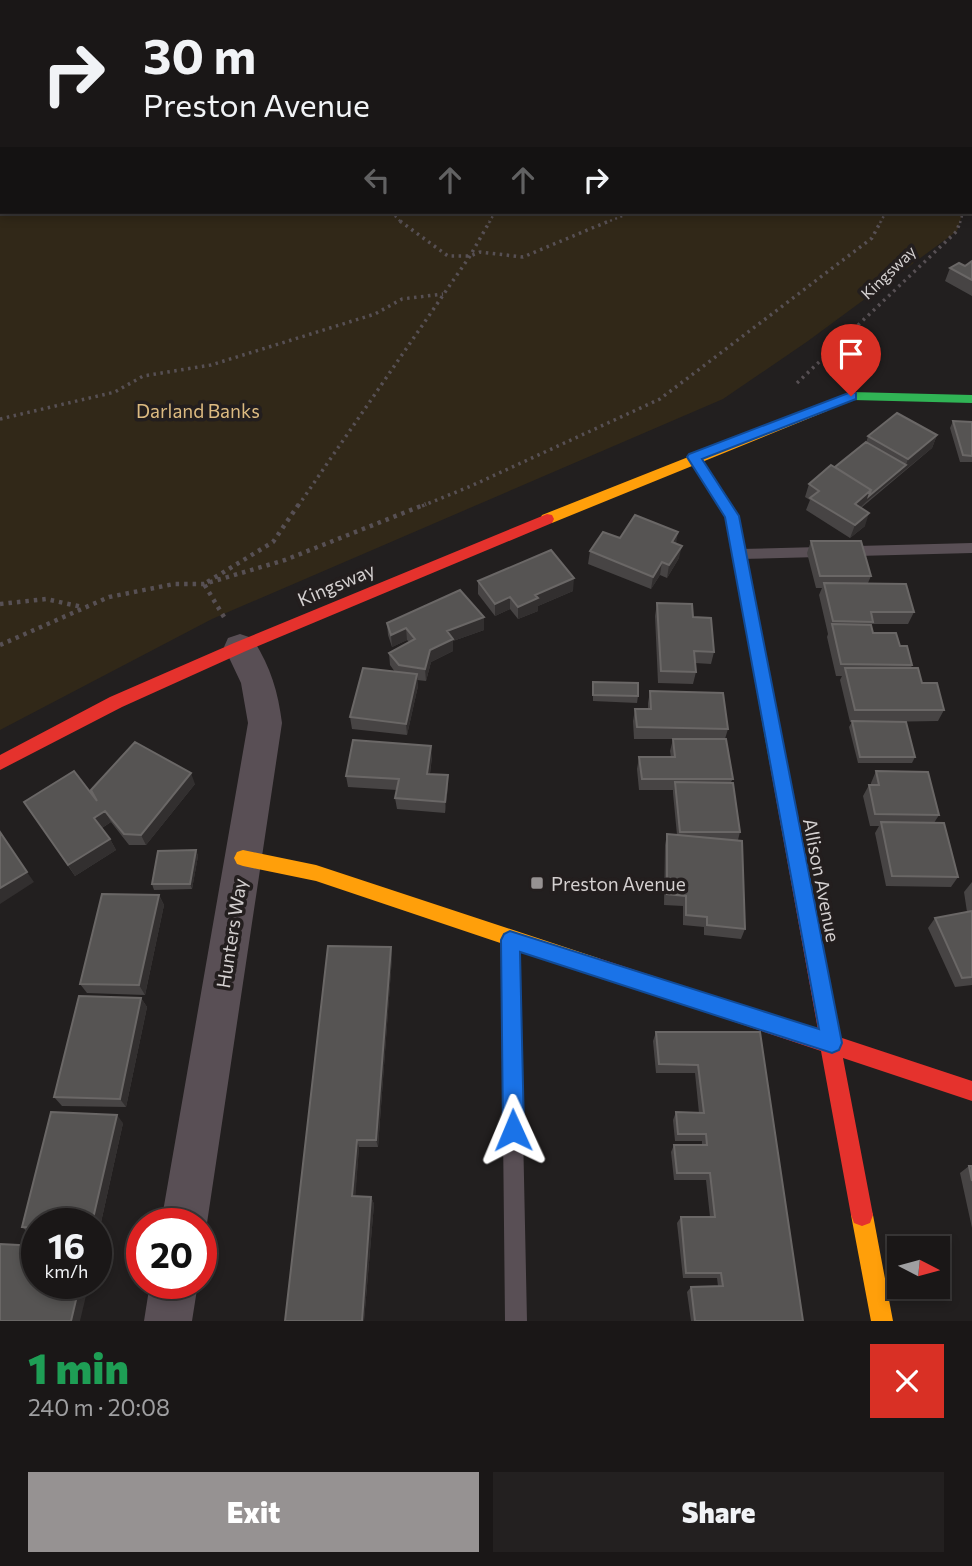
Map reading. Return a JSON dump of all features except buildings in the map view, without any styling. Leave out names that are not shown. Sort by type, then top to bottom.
[{"type":"street","name":"Kingsway","points":[[0,763],[116,702],[240,647],[694,457],[851,396],[972,399]]},
{"type":"street","name":"Allison Avenue","points":[[694,457],[732,516],[882,1321]]},
{"type":"street","name":"Hunters Way","points":[[186,1208],[265,723],[260,685],[253,665],[240,647]]},
{"type":"street","points":[[243,858],[316,873],[510,940],[832,1043],[972,1091]]},
{"type":"street","points":[[168,1321],[171,1299]]},
{"type":"lane","points":[[740,554],[972,548]]},
{"type":"lane","points":[[510,940],[516,1321]]},
{"type":"path","points":[[393,214],[406,227],[444,254],[470,256],[480,252],[526,257],[627,214]]},
{"type":"path","points":[[204,584],[273,542],[470,256],[494,214]]},
{"type":"path","points":[[0,645],[109,597],[174,584],[204,584],[285,560],[471,486],[660,399],[872,238],[885,214]]},
{"type":"path","name":"Kingsway","points":[[788,392],[957,231],[963,214]]},
{"type":"path","points":[[0,419],[114,392],[143,376],[211,365],[375,314],[402,299],[444,294]]},
{"type":"path","points":[[204,584],[240,647]]},
{"type":"path","points":[[0,604],[46,599],[84,607]]},
{"type":"green space","name":"Darland Banks","points":[[0,214],[962,214],[957,231],[808,341],[723,399],[212,619],[0,730]]},
{"type":"traffic: fast","points":[[822,408],[851,396],[972,399]]},
{"type":"traffic: fast","points":[[694,458],[732,516],[777,760]]},
{"type":"traffic: slow","points":[[547,519],[822,408]]},
{"type":"traffic: slow","points":[[243,858],[316,873],[598,967]]},
{"type":"traffic: slow","points":[[862,1215],[882,1321]]},
{"type":"traffic: jam","points":[[0,763],[116,702],[240,647],[547,519]]},
{"type":"traffic: jam","points":[[777,760],[862,1215]]},
{"type":"traffic: jam","points":[[598,967],[972,1091]]},
{"type":"place","name":"Preston Avenue","points":[[537,883]]},
{"type":"route","points":[[513,1130],[510,940],[832,1043],[732,516],[694,457],[851,396]]}]
